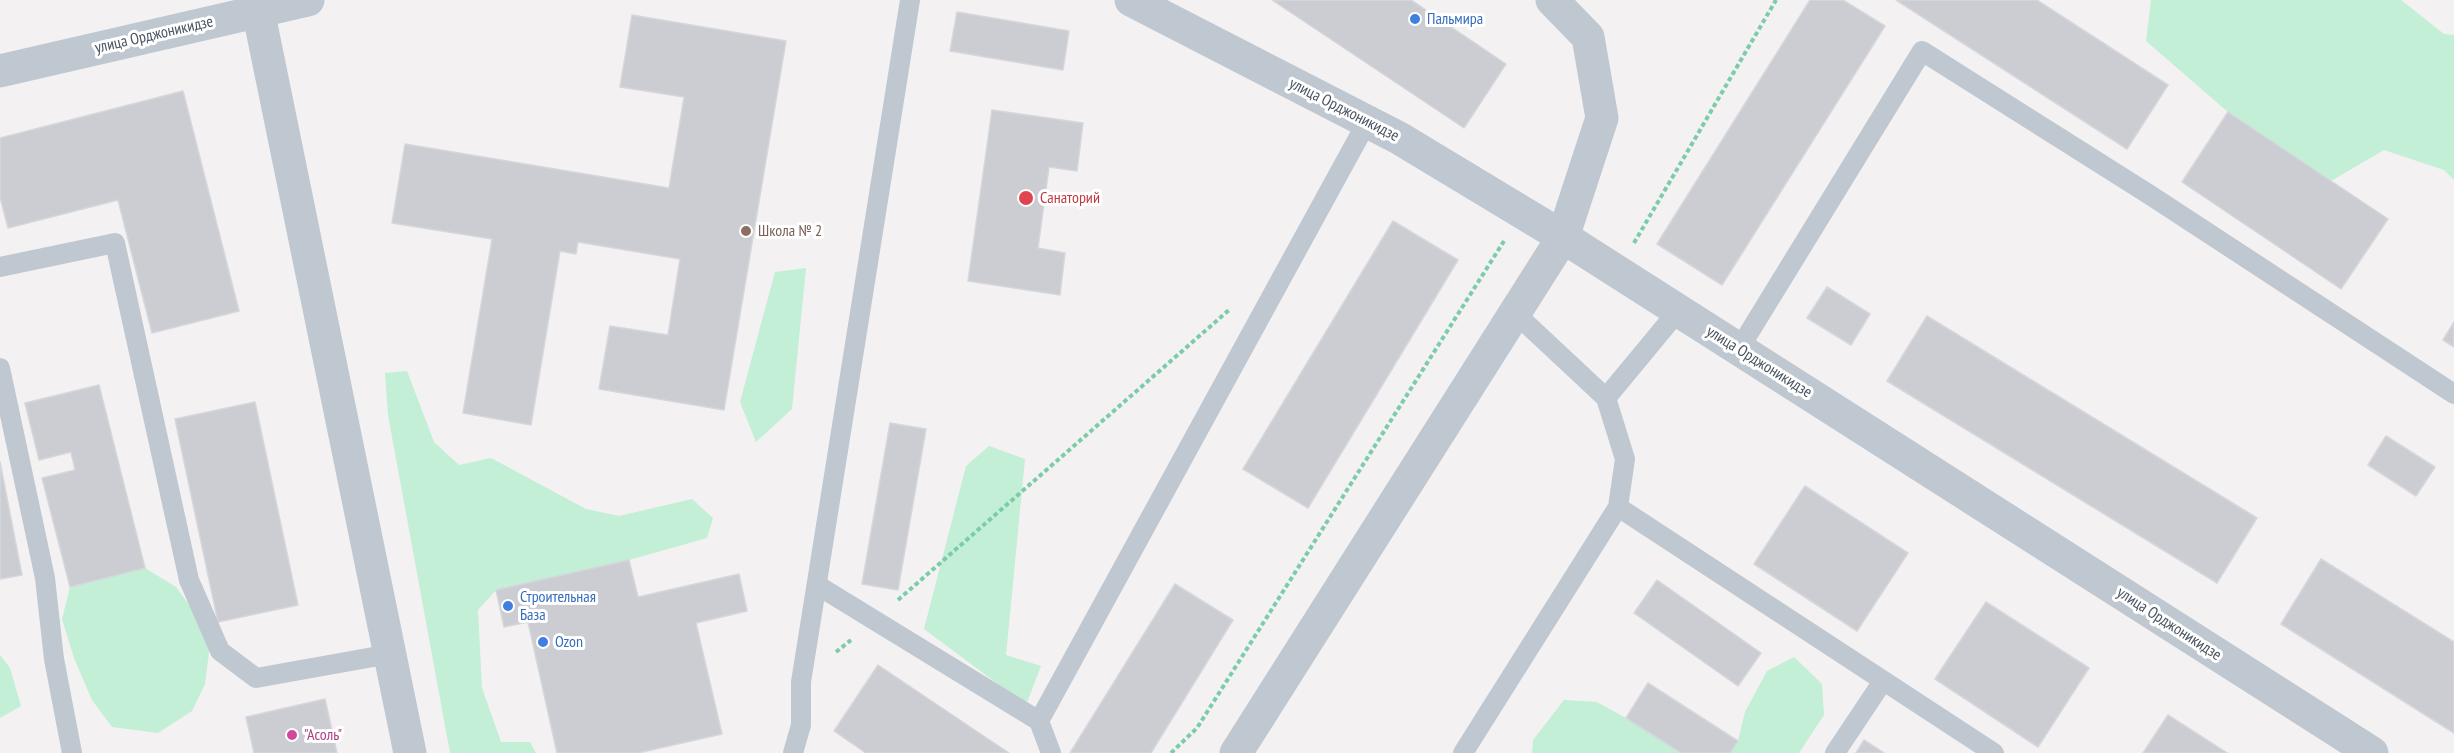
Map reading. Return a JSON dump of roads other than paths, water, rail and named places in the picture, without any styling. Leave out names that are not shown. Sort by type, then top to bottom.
[{"type":"street","name":"улица Орджоникидзе","points":[[0,71],[256,5],[308,0]]},
{"type":"street","name":"улица Орджоникидзе","points":[[1131,0],[1399,138],[1522,212],[2372,753]]},
{"type":"street","points":[[1236,753],[1563,237],[1602,118],[1588,37],[1552,0]]},
{"type":"street","points":[[256,5],[410,753]]},
{"type":"lane","points":[[793,753],[801,725],[801,682],[910,0]]},
{"type":"lane","points":[[1739,349],[1922,51],[2150,195],[2454,394]]},
{"type":"lane","points":[[1039,721],[1367,122]]},
{"type":"lane","points":[[0,267],[115,243],[189,580],[220,651],[256,678],[390,654]]},
{"type":"lane","points":[[1606,398],[1678,311]]},
{"type":"lane","points":[[1463,753],[1618,507],[1625,459],[1606,398],[1515,313]]},
{"type":"lane","points":[[0,368],[45,578],[54,659],[72,753]]},
{"type":"lane","points":[[1618,507],[1994,753]]},
{"type":"lane","points":[[817,585],[1039,721],[1050,753]]},
{"type":"lane","points":[[1835,753],[1883,681]]},
{"type":"place","name":"Пальмира","points":[[1415,19]]},
{"type":"place","name":"Санаторий","points":[[1026,198]]},
{"type":"place","name":"Школа № 2","points":[[746,231]]},
{"type":"place","name":"Строительная База","points":[[508,606]]},
{"type":"place","name":"Ozon","points":[[543,642]]},
{"type":"place","name":"\"Асоль\"","points":[[292,735]]}]
